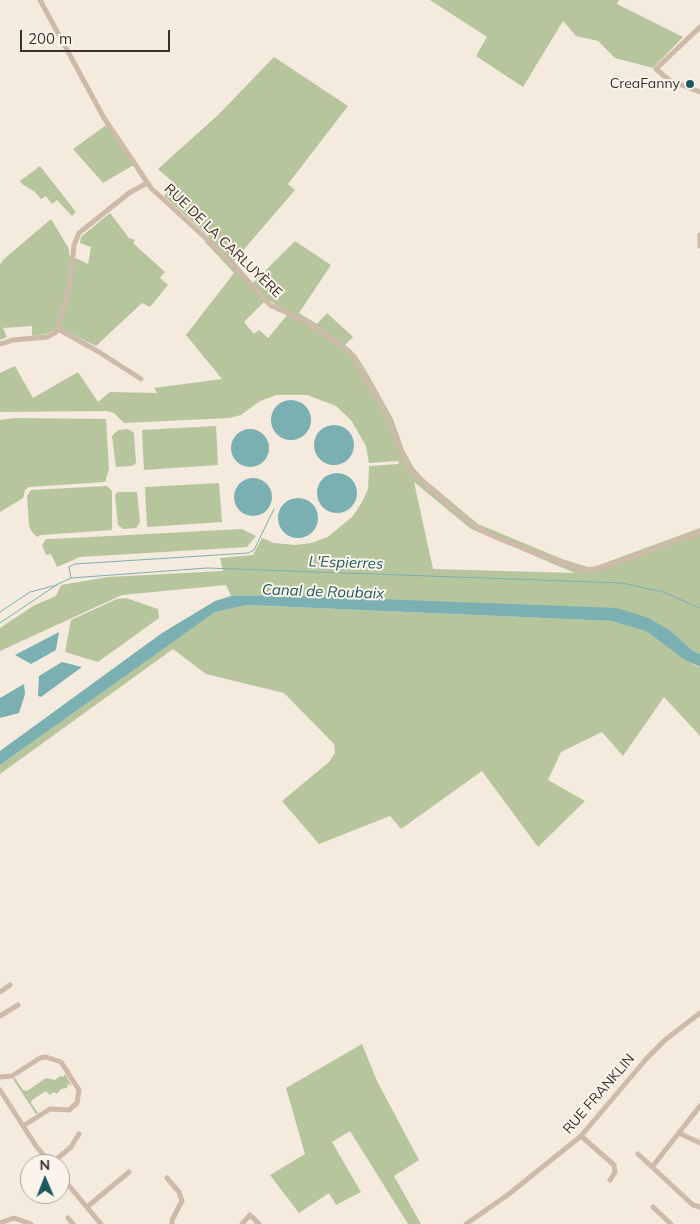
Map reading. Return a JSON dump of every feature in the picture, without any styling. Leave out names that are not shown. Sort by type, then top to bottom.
[{"type":"street","points":[[40,0],[104,118],[147,183]]},
{"type":"street","points":[[700,27],[656,69],[669,80],[700,92]]},
{"type":"street","name":"RUE DE LA CARLUYÈRE","points":[[58,329],[70,283],[74,245],[79,233],[129,193],[147,183],[223,254],[266,301],[279,310],[307,322],[342,345],[354,358],[378,398],[411,473],[461,516],[481,530],[566,565],[592,571],[700,532]]},
{"type":"street","points":[[700,235],[700,246]]},
{"type":"street","points":[[0,344],[13,340],[47,337],[58,329],[141,379]]},
{"type":"street","points":[[0,992],[10,985]]},
{"type":"street","points":[[0,1016],[18,1005]]},
{"type":"street","name":"RUE FRANKLIN","points":[[466,1224],[509,1194],[581,1136],[647,1058],[665,1040],[700,1013]]},
{"type":"street","points":[[0,1077],[12,1076],[40,1058],[46,1057],[61,1062],[79,1090],[78,1102],[70,1110],[50,1109],[23,1126]]},
{"type":"street","points":[[0,1090],[44,1154]]},
{"type":"street","points":[[652,1168],[700,1106]]},
{"type":"street","points":[[679,1133],[700,1143]]},
{"type":"street","points":[[63,1154],[71,1147],[79,1134]]},
{"type":"street","points":[[581,1136],[614,1166],[615,1172],[610,1180]]},
{"type":"street","points":[[638,1154],[693,1205],[700,1208]]},
{"type":"street","points":[[87,1207],[129,1172]]},
{"type":"street","points":[[167,1178],[179,1192],[182,1201],[172,1220],[172,1224]]},
{"type":"street","points":[[70,1187],[101,1224]]},
{"type":"street","points":[[653,1207],[672,1224]]},
{"type":"street","points":[[242,1224],[250,1215],[259,1224]]},
{"type":"street","points":[[0,1223],[14,1218],[31,1224]]},
{"type":"street","points":[[68,1218],[73,1224]]},
{"type":"green space","points":[[430,0],[619,0],[617,4],[683,37],[653,68],[615,58],[598,41],[576,36],[563,21],[523,87],[476,56],[487,37]]},
{"type":"green space","points":[[274,57],[348,106],[288,184],[295,190],[234,261],[253,283],[295,241],[331,265],[299,313],[317,324],[327,313],[353,337],[345,345],[356,355],[368,374],[393,419],[404,450],[414,468],[423,478],[478,524],[562,559],[591,568],[700,528],[700,654],[693,651],[671,631],[649,618],[271,595],[231,596],[226,585],[122,595],[0,651],[0,628],[33,606],[56,596],[61,585],[108,577],[223,571],[220,558],[253,555],[262,538],[274,543],[295,545],[311,543],[328,537],[353,516],[362,502],[368,489],[369,466],[399,464],[398,461],[369,463],[366,446],[351,420],[336,406],[307,395],[277,395],[260,401],[241,415],[229,418],[124,423],[114,413],[106,411],[0,412],[0,373],[15,366],[33,398],[78,372],[98,402],[110,392],[157,393],[154,388],[222,379],[186,335],[234,273],[205,242],[209,237],[164,196],[175,184],[158,169],[218,115]],"holes":[[[267,299],[289,313],[268,338],[259,330],[254,334],[244,322]],[[414,482],[471,529],[575,573],[433,569]]]},
{"type":"green space","points":[[109,123],[137,163],[103,183],[73,149]]},
{"type":"green space","points":[[40,166],[76,212],[72,216],[57,200],[52,204],[46,196],[41,199],[20,181]]},
{"type":"green space","points":[[110,213],[129,238],[135,240],[133,243],[165,272],[160,278],[168,285],[150,307],[142,303],[96,346],[56,326],[54,330],[46,334],[32,336],[32,326],[3,328],[7,337],[0,340],[0,265],[3,260],[51,219],[69,249],[69,255],[88,264],[91,247],[80,243],[81,237]]},
{"type":"green space","points":[[14,418],[106,419],[109,469],[105,482],[29,487],[25,490],[23,498],[0,512],[0,420]]},
{"type":"green space","points":[[216,426],[218,465],[144,470],[142,430]]},
{"type":"green space","points":[[128,429],[134,433],[136,463],[132,466],[116,467],[112,436],[118,430]]},
{"type":"green space","points":[[219,483],[222,522],[147,527],[145,487]]},
{"type":"green space","points":[[107,486],[112,491],[112,530],[41,535],[37,537],[32,532],[29,526],[27,496],[31,490]]},
{"type":"green space","points":[[118,492],[137,492],[140,522],[136,528],[123,529],[118,525],[115,495]]},
{"type":"green space","points":[[242,529],[256,536],[247,547],[80,557],[57,567],[51,554],[46,555],[42,545],[46,539]]},
{"type":"green space","points":[[126,598],[158,609],[159,618],[98,662],[65,652],[71,620],[117,599]]},
{"type":"green space","points":[[247,605],[612,621],[629,625],[646,631],[695,666],[700,667],[700,736],[664,697],[623,756],[602,732],[561,752],[548,780],[585,801],[538,847],[482,771],[401,829],[390,816],[319,844],[282,801],[329,762],[335,753],[334,744],[284,693],[206,674],[173,649],[0,774],[0,765],[174,640],[215,612]]},
{"type":"green space","points":[[362,1044],[377,1081],[419,1160],[394,1176],[421,1224],[408,1224],[350,1131],[332,1142],[361,1192],[336,1205],[329,1193],[299,1213],[270,1175],[305,1154],[286,1088]]},
{"type":"green space","points":[[65,1074],[72,1086],[68,1084],[67,1088],[61,1089],[57,1094],[54,1092],[50,1095],[46,1091],[32,1100],[31,1103],[38,1113],[36,1114],[13,1079],[15,1078],[23,1090],[27,1091],[46,1078],[55,1080],[60,1076],[63,1077]]},
{"type":"water","points":[[295,400],[302,403],[308,409],[311,420],[310,428],[302,437],[295,440],[287,440],[280,437],[272,428],[271,416],[274,409],[283,401]]},
{"type":"water","points":[[334,425],[345,428],[351,434],[354,445],[351,456],[345,462],[334,465],[323,462],[317,456],[314,445],[317,434],[323,428]]},
{"type":"water","points":[[250,429],[264,434],[269,448],[264,462],[250,467],[236,462],[231,448],[236,434]]},
{"type":"water","points":[[341,473],[348,476],[354,482],[357,493],[356,501],[348,510],[341,513],[333,513],[326,510],[318,501],[317,489],[320,482],[329,474]]},
{"type":"water","points":[[253,478],[266,484],[272,497],[266,510],[253,516],[240,510],[234,497],[240,484]]},
{"type":"water","points":[[298,498],[312,504],[318,518],[312,532],[298,538],[284,532],[278,518],[284,504]]},
{"type":"water","points":[[271,595],[617,608],[649,618],[671,631],[693,651],[700,654],[700,667],[685,660],[646,631],[612,621],[247,605],[215,612],[0,765],[0,751],[162,633],[215,601],[231,596]]},
{"type":"water","points":[[59,632],[56,650],[31,664],[15,655]]},
{"type":"water","points":[[62,662],[82,667],[41,697],[38,696],[39,676]]},
{"type":"water","points":[[24,684],[25,694],[19,713],[0,718],[0,698]]},
{"type":"waterway","points":[[71,578],[69,567],[75,564],[248,553],[254,550],[274,509]]},
{"type":"waterway","name":"L'Espierres","points":[[0,623],[58,584],[71,578],[207,568],[622,583],[663,592],[700,608]]},
{"type":"waterway","points":[[0,612],[30,592],[57,585]]},
{"type":"place","name":"CreaFanny","points":[[690,84]]},
{"type":"water label","name":"Canal de Roubaix","points":[[323,592]]}]
